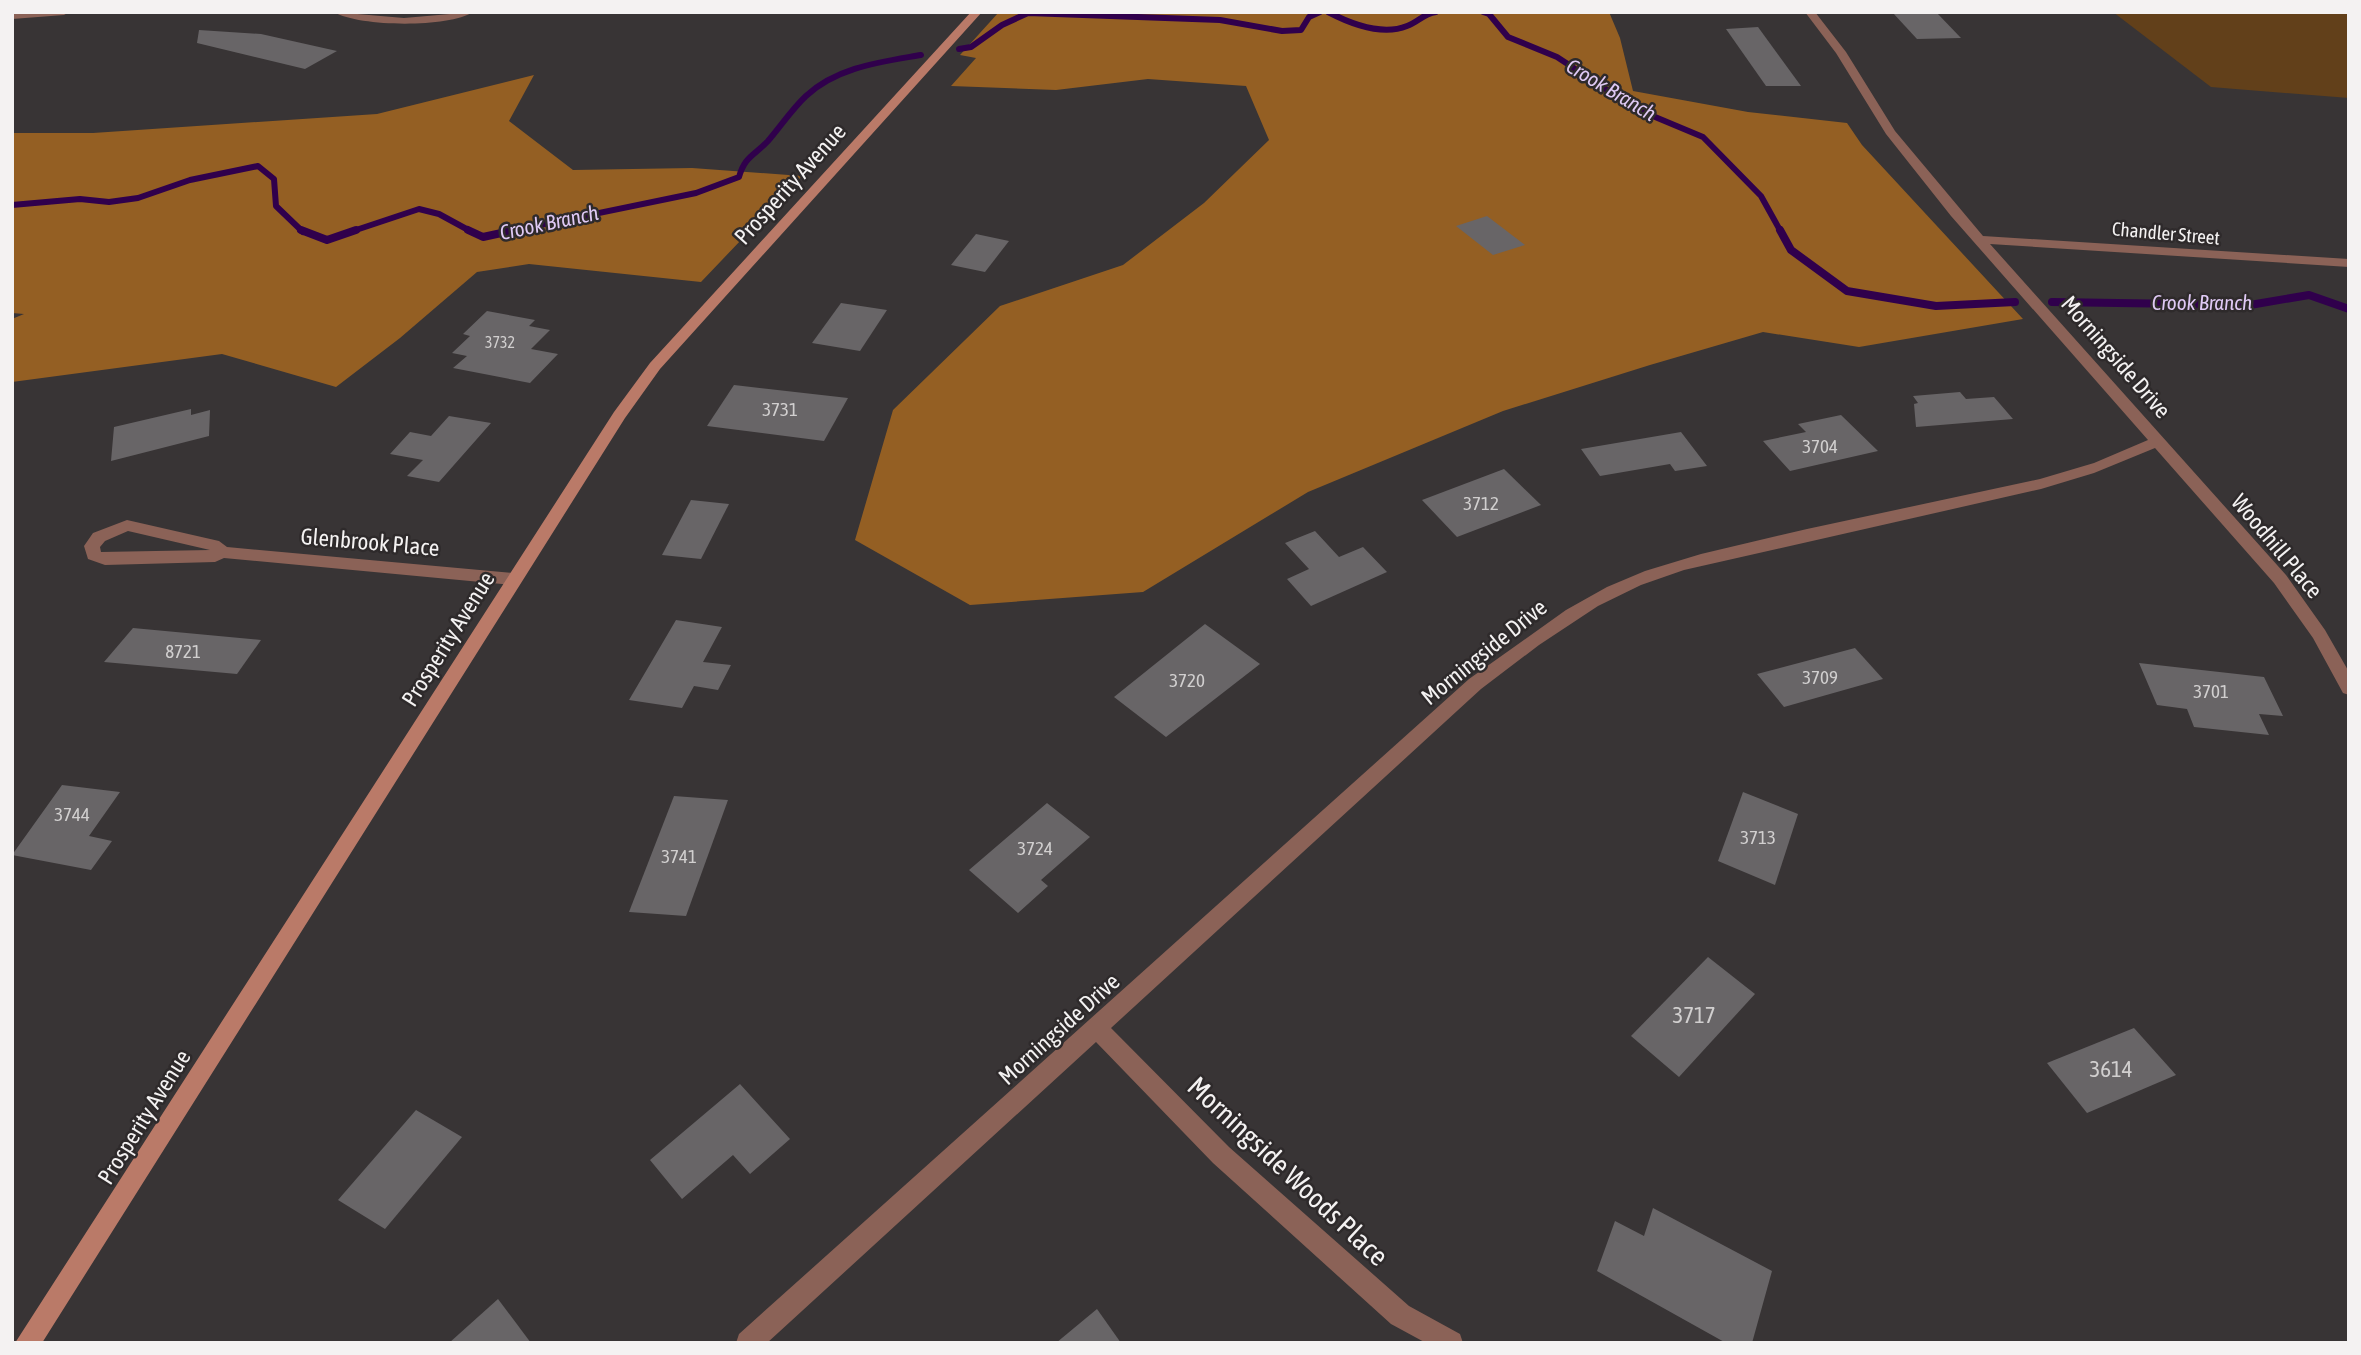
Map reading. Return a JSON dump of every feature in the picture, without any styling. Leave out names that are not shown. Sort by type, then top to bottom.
[{"type":"main road","name":"Prosperity Avenue","points":[[27,1343],[307,908],[619,415],[655,366],[977,12]]},
{"type":"street","points":[[12,16],[64,12]]},
{"type":"street","points":[[339,12],[403,22],[444,18],[468,12]]},
{"type":"street","name":"Morningside Drive","points":[[748,1343],[1475,684],[1536,636],[1574,612],[1636,580],[1682,565],[1829,528],[2007,493],[2082,472],[2158,442],[1955,214],[1890,131],[1841,52],[1810,12]]},
{"type":"street","name":"Chandler Street","points":[[1980,240],[2349,263]]},
{"type":"street","name":"Woodhill Place","points":[[2158,442],[2280,579],[2319,634],[2349,688]]},
{"type":"street","points":[[127,525],[219,547],[222,552],[215,556],[105,559],[94,555],[92,546],[99,537],[127,525]]},
{"type":"street","name":"Glenbrook Place","points":[[222,552],[513,579]]},
{"type":"street","name":"Morningside Woods Place","points":[[1096,1027],[1221,1155],[1400,1315],[1451,1343]]},
{"type":"shaded area","points":[[999,12],[1609,12],[1620,38],[1633,91],[1748,112],[1847,123],[1862,145],[2023,319],[1859,347],[1763,332],[1503,411],[1308,492],[1143,592],[970,605],[855,540],[893,410],[1000,306],[1123,265],[1204,203],[1269,140],[1246,86],[1148,79],[1056,90],[951,86],[976,58],[960,55]]},
{"type":"shaded area","points":[[2113,12],[2349,12],[2349,98],[2211,87]]},
{"type":"shaded area","points":[[534,75],[509,121],[573,170],[692,168],[802,176],[701,282],[529,264],[477,272],[400,338],[336,387],[222,354],[12,382],[12,319],[24,314],[12,313],[12,133],[93,133],[377,114]]},
{"type":"building","points":[[1936,12],[1961,38],[1917,39],[1893,13]]},
{"type":"building","points":[[1758,27],[1801,86],[1766,86],[1726,29]]},
{"type":"building","points":[[199,30],[261,34],[337,51],[305,69],[197,43]]},
{"type":"building","points":[[1487,216],[1525,245],[1493,255],[1456,226]]},
{"type":"building","points":[[976,234],[1009,241],[985,272],[951,265]]},
{"type":"building","points":[[841,303],[887,310],[860,351],[812,343]]},
{"type":"building","points":[[487,311],[535,320],[529,326],[550,330],[531,349],[558,354],[530,383],[453,368],[467,356],[452,353],[470,336],[463,334]]},
{"type":"building","points":[[734,385],[848,398],[824,441],[707,426]]},
{"type":"building","points":[[1960,392],[1966,399],[1994,397],[2013,419],[1916,427],[1914,404],[1918,403],[1913,396]]},
{"type":"building","points":[[191,409],[191,415],[210,410],[209,436],[111,461],[114,427]]},
{"type":"building","points":[[1841,415],[1878,451],[1790,471],[1763,441],[1806,432],[1798,424]]},
{"type":"building","points":[[449,416],[491,423],[439,482],[407,476],[423,460],[390,454],[410,432],[431,436]]},
{"type":"building","points":[[1681,432],[1707,466],[1675,471],[1670,464],[1600,476],[1581,449]]},
{"type":"building","points":[[1504,469],[1541,505],[1457,537],[1422,500]]},
{"type":"building","points":[[691,500],[729,504],[701,559],[662,555]]},
{"type":"building","points":[[1315,531],[1339,557],[1363,547],[1387,572],[1311,606],[1287,579],[1309,569],[1285,543]]},
{"type":"building","points":[[676,620],[722,627],[703,662],[731,665],[718,690],[694,686],[682,708],[629,700]]},
{"type":"building","points":[[1205,624],[1260,664],[1166,737],[1114,697]]},
{"type":"building","points":[[133,628],[261,640],[237,674],[104,662]]},
{"type":"building","points":[[1855,648],[1883,679],[1784,707],[1757,674]]},
{"type":"building","points":[[2139,663],[2264,677],[2283,716],[2259,714],[2269,735],[2194,727],[2187,709],[2157,705]]},
{"type":"building","points":[[62,785],[120,792],[89,836],[112,841],[91,870],[12,855]]},
{"type":"building","points":[[1743,792],[1798,814],[1775,885],[1718,861]]},
{"type":"building","points":[[674,796],[728,800],[686,916],[629,912]]},
{"type":"building","points":[[1047,803],[1090,837],[1041,880],[1048,886],[1018,913],[969,870]]},
{"type":"building","points":[[1708,957],[1755,994],[1679,1077],[1631,1036]]},
{"type":"building","points":[[2134,1028],[2176,1075],[2087,1113],[2047,1063]]},
{"type":"building","points":[[740,1084],[790,1139],[750,1174],[733,1155],[682,1199],[650,1160]]},
{"type":"building","points":[[416,1110],[462,1137],[385,1229],[338,1200]]},
{"type":"building","points":[[1653,1208],[1772,1271],[1752,1343],[1726,1343],[1597,1271],[1615,1221],[1644,1236]]},
{"type":"building","points":[[498,1299],[531,1343],[449,1343]]},
{"type":"building","points":[[1097,1309],[1121,1343],[1056,1343]]},
{"type":"waterway","name":"Crook Branch","points":[[959,49],[971,47],[1002,25],[1028,13],[1220,20],[1282,31],[1301,30],[1309,17],[1320,12]]},
{"type":"waterway","name":"Crook Branch","points":[[1328,12],[1347,21],[1387,30],[1407,26],[1436,12]]},
{"type":"waterway","name":"Crook Branch","points":[[1483,12],[1489,14],[1508,37],[1557,57],[1636,109],[1703,137],[1761,196],[1781,232]]},
{"type":"waterway","name":"Crook Branch","points":[[507,232],[696,193],[739,177],[747,160],[818,86],[860,67],[921,55]]},
{"type":"waterway","name":"Crook Branch","points":[[12,205],[80,199],[109,202],[138,198],[190,180],[258,166],[274,179],[276,206],[303,232]]},
{"type":"waterway","name":"Crook Branch","points":[[356,230],[419,209],[439,214],[470,231]]},
{"type":"waterway","name":"Crook Branch","points":[[301,230],[327,240],[356,230]]},
{"type":"waterway","name":"Crook Branch","points":[[350,232],[356,230]]},
{"type":"waterway","name":"Crook Branch","points":[[470,231],[483,237],[515,230]]},
{"type":"waterway","name":"Crook Branch","points":[[1780,230],[1791,250],[1847,291],[1936,306],[2015,302]]},
{"type":"waterway","name":"Crook Branch","points":[[2052,302],[2250,305],[2309,295],[2349,309]]}]
